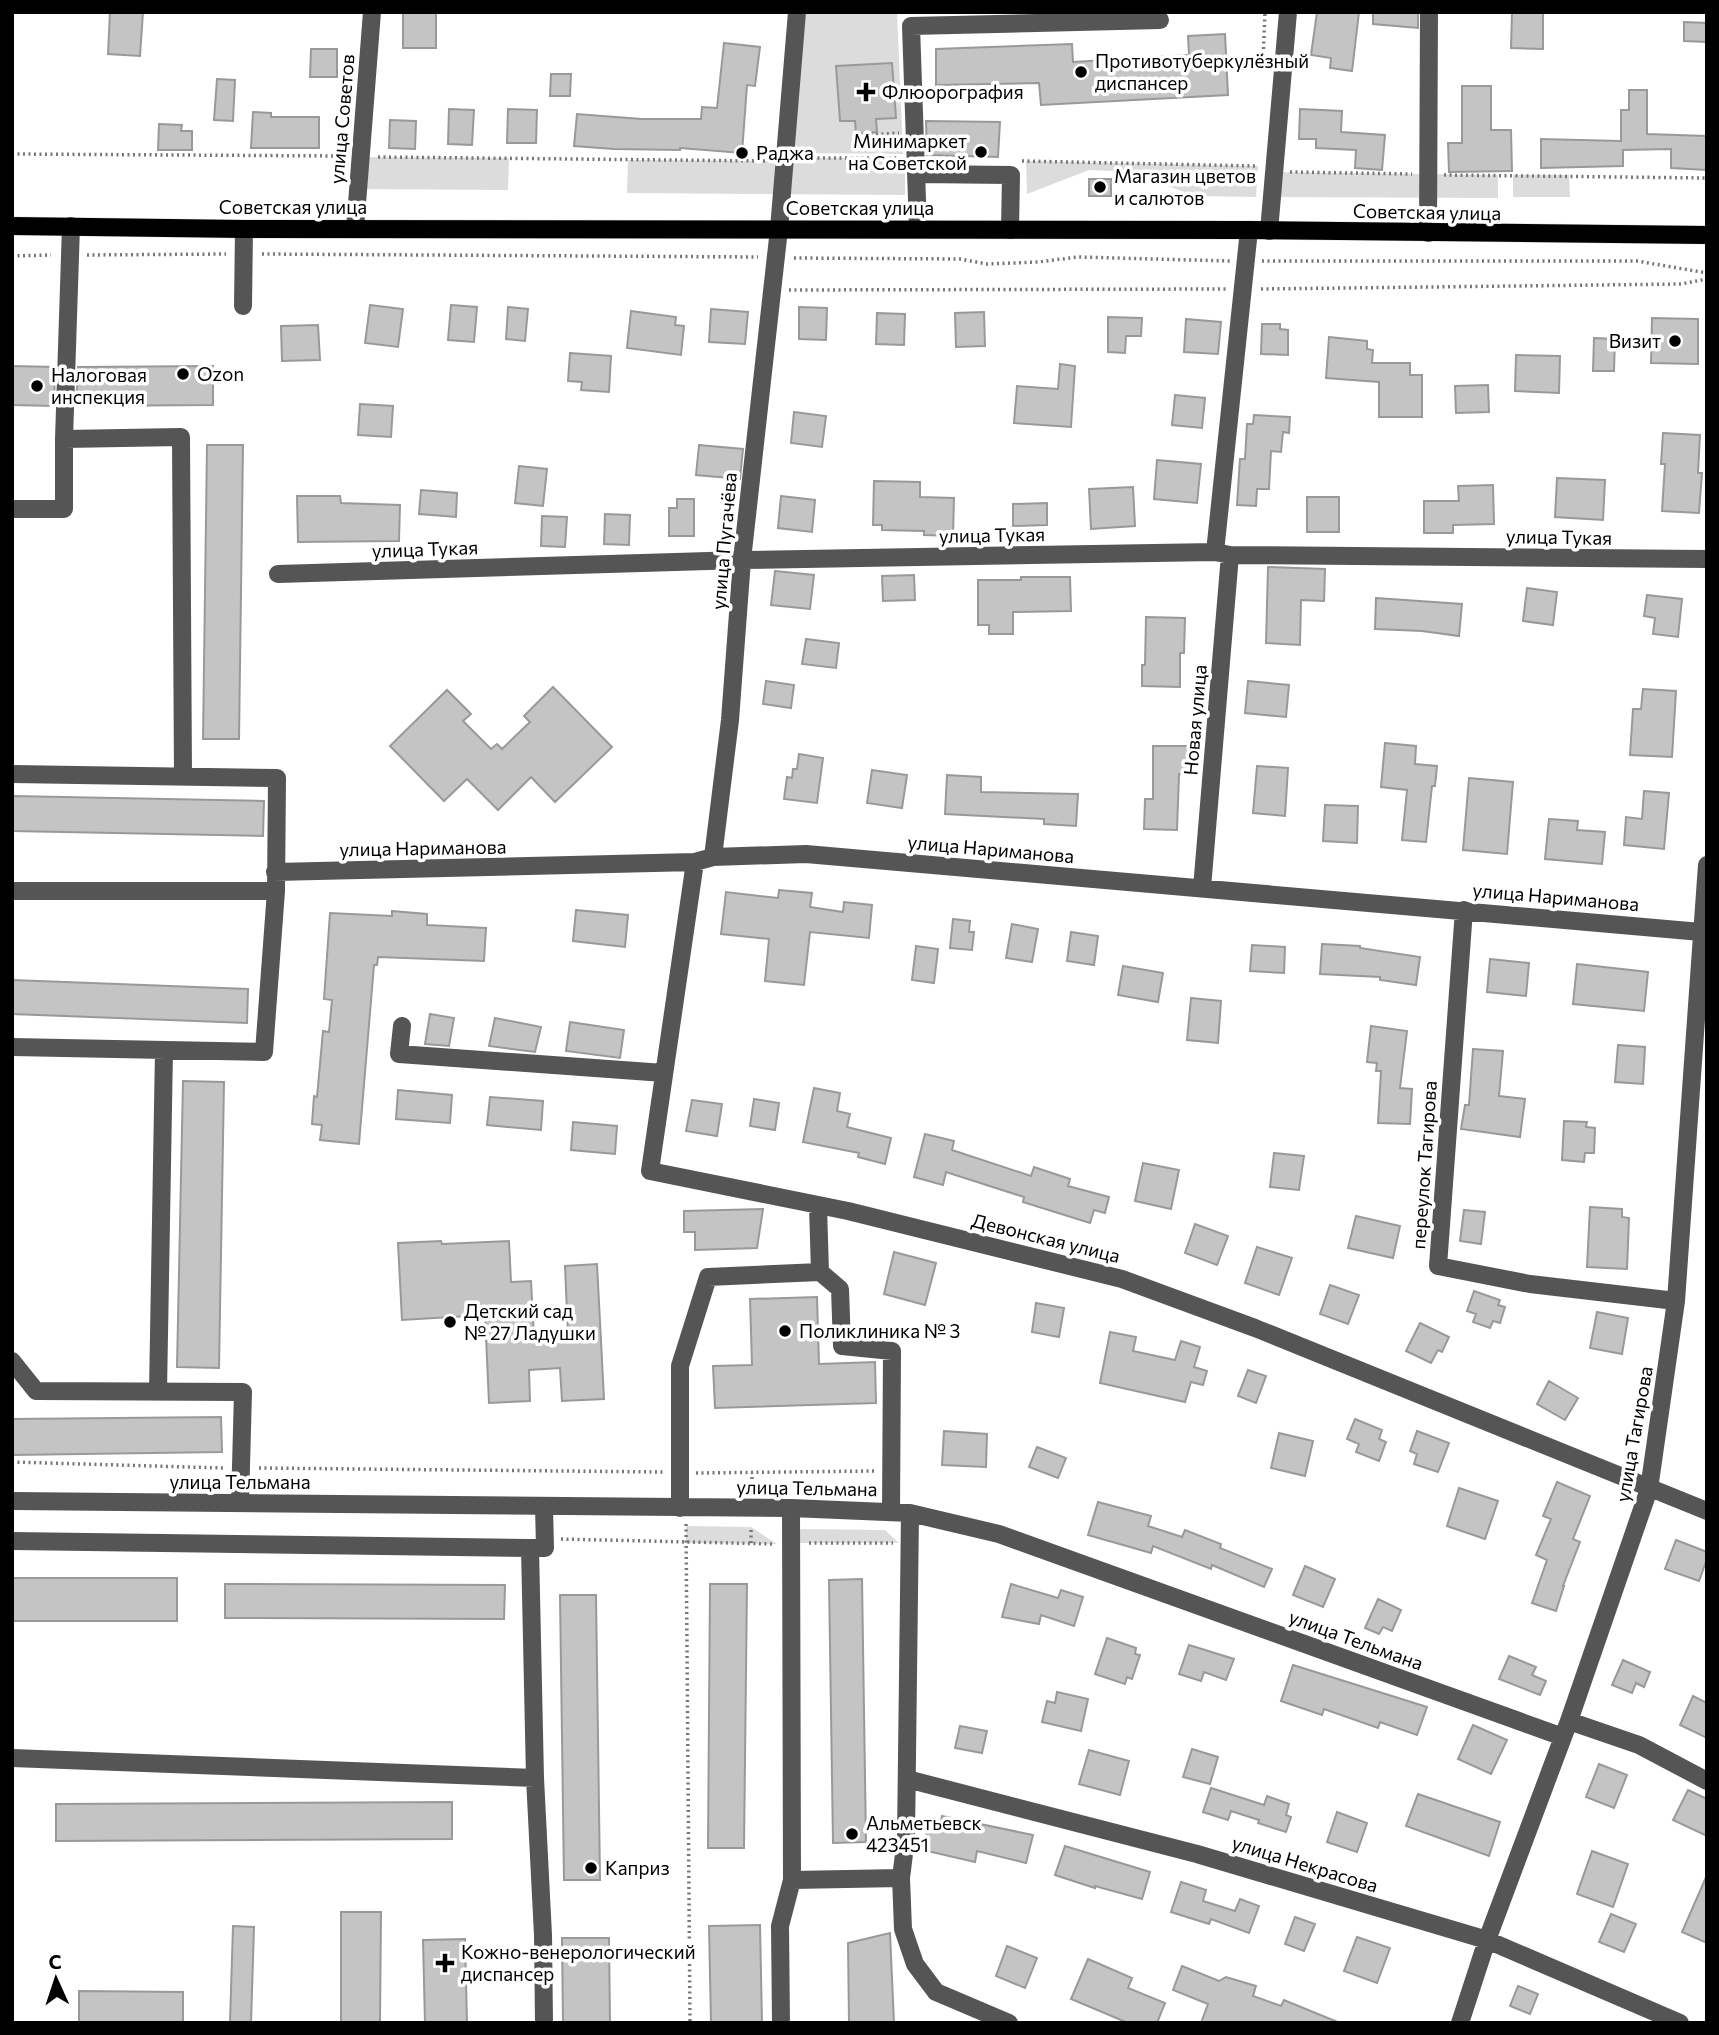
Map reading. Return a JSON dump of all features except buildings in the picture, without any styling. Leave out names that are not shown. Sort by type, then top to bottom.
[{"type":"main road","name":"Советская улица","points":[[12,226],[244,229],[1249,230],[1707,235]]},
{"type":"street","name":"улица Советов","points":[[355,229],[372,12]]},
{"type":"street","name":"улица Пугачёва","points":[[713,857],[730,720],[742,560],[779,229],[797,12]]},
{"type":"street","points":[[1269,231],[1266,169],[1288,12]]},
{"type":"street","points":[[1428,233],[1429,12]]},
{"type":"street","points":[[918,229],[911,26],[1012,18],[1160,20]]},
{"type":"street","points":[[916,166],[1010,175],[1010,230]]},
{"type":"street","points":[[12,509],[64,509],[71,226]]},
{"type":"street","points":[[243,306],[244,229]]},
{"type":"street","name":"Новая улица","points":[[1202,888],[1223,553],[1249,230]]},
{"type":"street","points":[[64,439],[181,437],[183,776]]},
{"type":"street","name":"улица Тукая","points":[[278,574],[742,560],[1223,553],[1707,559]]},
{"type":"street","points":[[12,774],[277,778],[275,881],[264,1052],[12,1047]]},
{"type":"street","name":"улица Нариманова","points":[[12,891],[695,862],[713,857],[806,854],[1701,932]]},
{"type":"street","name":"Девонская улица","points":[[695,862],[650,1171],[818,1206],[1122,1279],[1255,1328],[1707,1511]]},
{"type":"street","name":"улица Тагирова","points":[[1460,2023],[1649,1489],[1676,1301],[1707,865]]},
{"type":"street","name":"переулок Тагирова","points":[[1464,910],[1438,1266],[1530,1284],[1676,1301]]},
{"type":"street","points":[[402,1026],[398,1054],[664,1073]]},
{"type":"street","points":[[158,1392],[164,1050]]},
{"type":"street","points":[[818,1206],[820,1272]]},
{"type":"street","points":[[683,1508],[680,1472],[680,1366],[708,1277],[820,1272],[840,1289],[842,1346],[892,1351],[891,1511]]},
{"type":"street","points":[[12,1361],[36,1391],[243,1392],[240,1503]]},
{"type":"street","name":"улица Тельмана","points":[[12,1501],[791,1508],[910,1513],[999,1534],[1566,1729],[1639,1745],[1707,1781]]},
{"type":"street","points":[[12,1541],[545,1548],[544,1506]]},
{"type":"street","points":[[781,2023],[780,1926],[792,1880],[791,1508]]},
{"type":"street","points":[[910,1513],[906,1838],[901,1878],[903,1929],[915,1964],[936,1992],[1009,2023]]},
{"type":"street","points":[[530,1548],[544,2023]]},
{"type":"street","points":[[12,1758],[535,1778]]},
{"type":"street","name":"улица Некрасова","points":[[907,1779],[1198,1854],[1488,1940],[1680,2023]]},
{"type":"street","points":[[792,1880],[901,1878]]},
{"type":"path","points":[[1263,68],[1265,12]]},
{"type":"path","points":[[867,133],[915,132]]},
{"type":"path","points":[[12,154],[785,160],[916,166]]},
{"type":"path","points":[[1012,160],[1429,175],[1707,178]]},
{"type":"path","points":[[12,256],[244,254],[960,259],[987,264],[1078,257],[1246,261],[1637,261],[1707,273]]},
{"type":"path","points":[[12,1462],[241,1468],[890,1473]]},
{"type":"path","points":[[752,1473],[752,1492]]},
{"type":"path","points":[[683,1508],[690,2023]]},
{"type":"path","points":[[751,1527],[751,1543],[909,1543]]},
{"type":"shaded area","points":[[806,12],[897,12],[903,154],[792,153]]},
{"type":"shaded area","points":[[360,157],[509,158],[508,190],[358,189]]},
{"type":"shaded area","points":[[785,158],[905,158],[905,195],[627,193],[628,160],[784,161]]},
{"type":"shaded area","points":[[1026,161],[1258,166],[1256,197],[1194,196],[1132,172],[1089,170],[1027,194]]},
{"type":"shaded area","points":[[1274,172],[1498,175],[1498,198],[1272,197]]},
{"type":"shaded area","points":[[1513,175],[1569,175],[1570,197],[1513,197]]},
{"type":"shaded area","points":[[686,1526],[751,1527],[777,1544],[686,1543]]},
{"type":"shaded area","points":[[801,1529],[885,1530],[899,1543],[791,1543]]},
{"type":"place","name":"Противотуберкулёзный диспансер","points":[[1081,72]]},
{"type":"place","name":"Флюорография","points":[[866,92]]},
{"type":"place","name":"Минимаркет на Советской","points":[[981,152]]},
{"type":"place","name":"Раджа","points":[[742,153]]},
{"type":"place","name":"Магазин цветов и салютов","points":[[1100,187]]},
{"type":"place","name":"Визит","points":[[1675,341]]},
{"type":"place","name":"Ozon","points":[[183,374]]},
{"type":"place","name":"Налоговая инспекция","points":[[37,386]]},
{"type":"place","name":"Детский сад № 27 Ладушки","points":[[450,1322]]},
{"type":"place","name":"Поликлиника № 3","points":[[785,1331]]},
{"type":"place","name":"Альметьевск 423451","points":[[852,1834]]},
{"type":"place","name":"Каприз","points":[[591,1868]]},
{"type":"place","name":"Кожно-венерологический диспансер","points":[[445,1963]]}]
